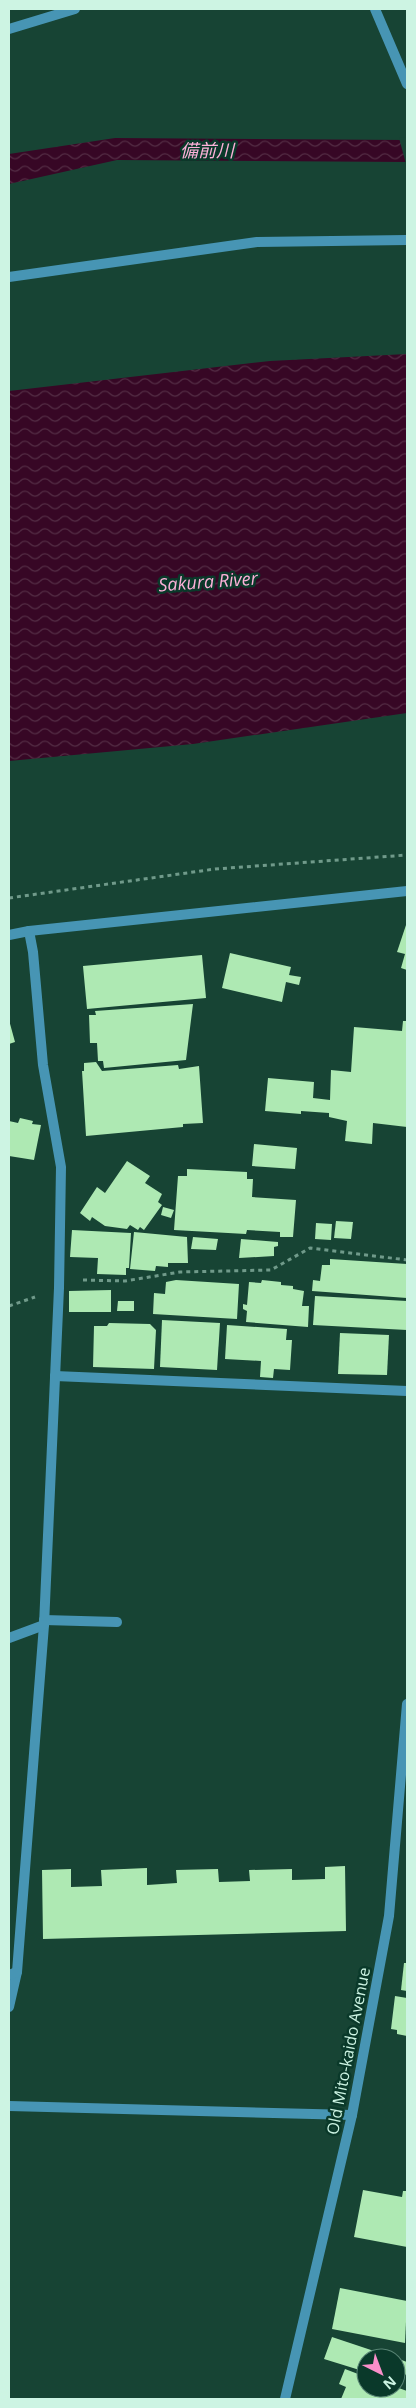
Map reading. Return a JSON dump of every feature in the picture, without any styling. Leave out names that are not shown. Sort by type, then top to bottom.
[{"type":"street","points":[[9,29],[75,9]]},
{"type":"street","points":[[374,9],[407,84]]},
{"type":"street","points":[[9,277],[257,242],[407,240]]},
{"type":"street","points":[[9,935],[29,931],[407,891]]},
{"type":"street","points":[[9,2007],[44,1622],[59,1279],[61,1167],[43,1065],[34,952],[29,931]]},
{"type":"street","points":[[55,1376],[407,1391]]},
{"type":"street","points":[[9,1638],[44,1622],[117,1622]]},
{"type":"street","name":"Old Mito-kaido Avenue","points":[[285,2399],[352,2115],[389,1916],[407,1704]]},
{"type":"street","points":[[9,2106],[352,2115]]},
{"type":"path","points":[[9,898],[215,869],[407,855]]},
{"type":"path","points":[[59,1279],[124,1281],[180,1272],[271,1270],[310,1248],[407,1260]]},
{"type":"water","name":"備前川","points":[[115,138],[407,140],[407,162],[117,160],[9,184],[9,154]]},
{"type":"water","name":"Sakura River","points":[[407,354],[407,713],[193,744],[9,761],[9,391],[270,361]]},
{"type":"pier","points":[[407,137],[407,164],[406,164],[399,138]]},
{"type":"building","points":[[407,922],[407,970],[401,968],[405,954],[397,952]]},
{"type":"building","points":[[230,953],[291,967],[289,975],[301,977],[299,985],[286,982],[282,1002],[222,988]]},
{"type":"building","points":[[202,955],[206,998],[87,1009],[83,966]]},
{"type":"building","points":[[193,1004],[186,1060],[104,1068],[103,1061],[98,1061],[97,1043],[90,1043],[89,1015],[96,1015],[95,1011]]},
{"type":"building","points":[[9,1020],[15,1042],[9,1044]]},
{"type":"building","points":[[403,1021],[407,1021],[407,1127],[373,1123],[372,1144],[345,1141],[347,1121],[329,1117],[329,1113],[301,1111],[301,1114],[265,1111],[268,1078],[314,1082],[313,1098],[330,1100],[331,1070],[351,1072],[354,1027],[402,1031]]},
{"type":"building","points":[[96,1062],[102,1071],[178,1065],[179,1069],[199,1066],[203,1123],[183,1124],[183,1127],[86,1136],[82,1071],[84,1071],[84,1063]]},
{"type":"building","points":[[20,1118],[33,1121],[32,1124],[41,1125],[34,1160],[9,1156],[9,1121],[18,1123]]},
{"type":"building","points":[[254,1144],[297,1148],[295,1169],[252,1166]]},
{"type":"building","points":[[127,1161],[150,1176],[145,1183],[162,1194],[158,1202],[162,1205],[144,1230],[140,1227],[138,1230],[130,1225],[127,1229],[105,1226],[92,1217],[90,1221],[80,1213],[97,1187],[105,1193]]},
{"type":"building","points":[[187,1169],[247,1172],[247,1179],[253,1179],[252,1197],[296,1200],[293,1237],[280,1237],[280,1232],[247,1230],[246,1234],[174,1230],[178,1176],[187,1176]]},
{"type":"building","points":[[163,1207],[174,1210],[171,1218],[161,1215]]},
{"type":"building","points":[[336,1221],[353,1222],[351,1239],[334,1238]]},
{"type":"building","points":[[316,1223],[332,1224],[331,1240],[315,1239]]},
{"type":"building","points":[[72,1230],[131,1233],[129,1268],[126,1268],[126,1275],[97,1274],[98,1258],[70,1257]]},
{"type":"building","points":[[134,1232],[187,1237],[188,1263],[168,1263],[168,1267],[156,1266],[155,1271],[130,1269]]},
{"type":"building","points":[[193,1237],[218,1239],[216,1250],[191,1249]]},
{"type":"building","points":[[241,1239],[278,1242],[278,1246],[274,1247],[274,1256],[239,1258]]},
{"type":"building","points":[[330,1259],[407,1264],[407,1298],[312,1291],[313,1280],[320,1281],[322,1265],[330,1265]]},
{"type":"building","points":[[176,1280],[239,1284],[237,1319],[153,1314],[154,1293],[165,1294],[166,1282]]},
{"type":"building","points":[[262,1280],[281,1282],[281,1285],[293,1286],[293,1289],[304,1291],[302,1306],[309,1306],[308,1327],[246,1322],[247,1311],[243,1309],[243,1304],[247,1305],[249,1282],[261,1283]]},
{"type":"building","points":[[111,1290],[111,1312],[69,1312],[69,1291]]},
{"type":"building","points":[[315,1296],[407,1301],[407,1330],[313,1325]]},
{"type":"building","points":[[118,1301],[134,1301],[134,1311],[117,1311]]},
{"type":"building","points":[[162,1320],[220,1323],[217,1370],[160,1367]]},
{"type":"building","points":[[109,1323],[150,1324],[156,1330],[154,1369],[93,1367],[94,1326],[107,1326]]},
{"type":"building","points":[[227,1325],[287,1329],[286,1340],[292,1340],[290,1370],[274,1369],[273,1378],[260,1377],[261,1361],[225,1359]]},
{"type":"building","points":[[340,1333],[389,1335],[387,1375],[338,1374]]},
{"type":"building","points":[[345,1866],[346,1931],[43,1939],[42,1870],[71,1869],[71,1887],[102,1886],[101,1870],[147,1868],[147,1885],[177,1883],[176,1870],[218,1869],[219,1882],[250,1881],[249,1870],[292,1869],[292,1880],[325,1879],[325,1867]]},
{"type":"building","points":[[404,1963],[407,1963],[407,1991],[401,1990]]},
{"type":"building","points":[[395,1996],[407,1998],[407,2036],[397,2034],[397,2030],[391,2029]]},
{"type":"building","points":[[363,2190],[402,2197],[403,2191],[407,2191],[407,2247],[354,2237]]},
{"type":"building","points":[[340,2288],[407,2301],[405,2343],[332,2329]]},
{"type":"building","points":[[332,2337],[365,2348],[356,2348],[356,2369],[324,2359]]},
{"type":"building","points":[[345,2369],[356,2373],[356,2398],[406,2398],[406,2391],[407,2399],[341,2399],[346,2387],[339,2384]]}]
